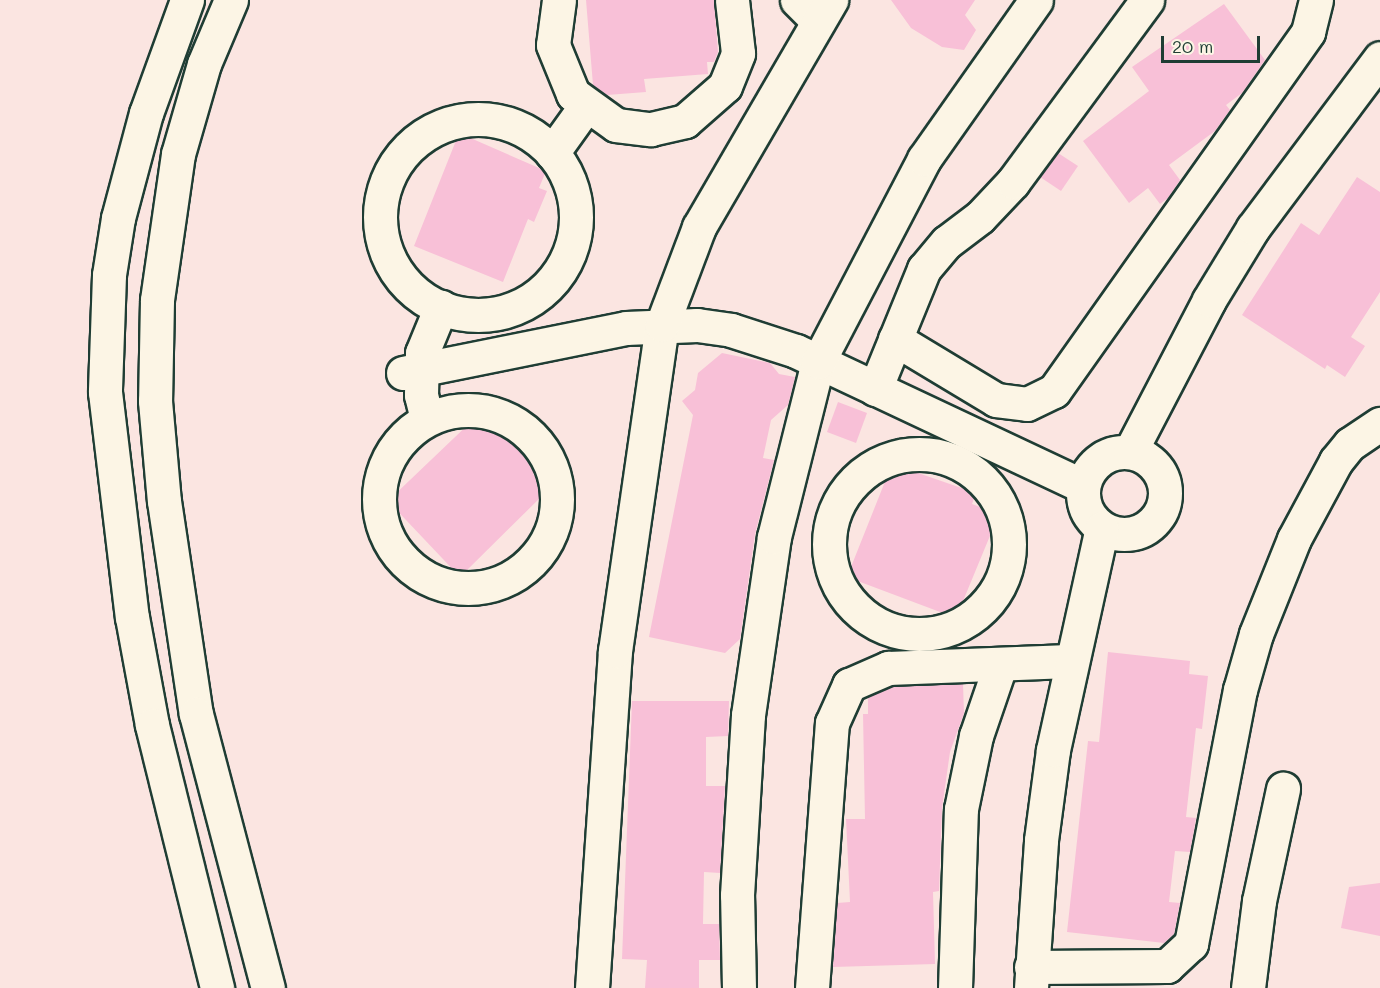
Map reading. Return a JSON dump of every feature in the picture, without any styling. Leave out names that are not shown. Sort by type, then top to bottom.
[{"type":"street","points":[[187,0],[146,112],[118,218],[109,275],[105,392],[132,617],[152,725],[217,988]]},
{"type":"street","points":[[231,0],[204,64],[178,154],[158,290],[155,401],[164,501],[196,714],[268,988]]},
{"type":"street","points":[[560,0],[553,27],[556,63],[585,107],[616,125],[633,129],[669,127],[701,112],[725,86],[735,62],[739,35],[732,0]]},
{"type":"street","points":[[739,988],[740,805],[749,704],[774,537],[818,362],[924,159],[1035,0]]},
{"type":"street","points":[[875,389],[895,339],[934,255],[1013,182],[1147,0]]},
{"type":"street","points":[[895,339],[996,400],[1027,404],[1054,391],[1308,32],[1316,0]]},
{"type":"street","points":[[592,988],[615,651],[663,325],[699,227],[815,7]]},
{"type":"street","points":[[1130,452],[1198,319],[1253,228],[1380,58]]},
{"type":"street","points":[[552,153],[585,107]]},
{"type":"street","points":[[469,119],[523,130],[552,153],[570,185],[575,222],[557,274],[530,299],[496,313],[459,313],[441,307],[424,299],[398,273],[383,240],[385,184],[404,152],[434,129],[469,119]]},
{"type":"street","points":[[427,419],[411,372],[441,307]]},
{"type":"street","points":[[411,372],[663,325],[731,330],[818,362],[875,389],[969,450],[1083,486]]},
{"type":"street","points":[[460,410],[493,413],[523,429],[549,462],[557,504],[549,537],[529,564],[500,582],[467,589],[434,582],[405,564],[386,536],[378,503],[383,469],[400,440],[427,419],[460,410]]},
{"type":"street","points":[[1102,528],[1069,661],[1041,840],[1031,978],[1156,968],[1185,953],[1194,933],[1230,735],[1256,634],[1294,539],[1336,461],[1350,444],[1380,424]]},
{"type":"street","points":[[969,450],[1006,523],[1007,564],[994,594],[970,618],[940,631],[907,633],[876,623],[850,602],[834,573],[830,540],[845,493],[868,469],[898,456],[969,450]]},
{"type":"street","points":[[1130,452],[1146,457],[1164,483],[1159,515],[1133,534],[1102,528],[1090,517],[1083,486],[1099,459],[1130,452]]},
{"type":"street","points":[[812,988],[821,832],[832,723],[841,696],[861,676],[888,668],[1000,666],[1069,661]]},
{"type":"street","points":[[955,988],[961,809],[976,736],[1000,666]]},
{"type":"street","points":[[1248,988],[1259,901],[1283,789]]},
{"type":"building","points":[[586,0],[714,0],[718,52],[714,62],[707,62],[708,74],[644,79],[646,92],[607,95],[593,85]]},
{"type":"building","points":[[891,0],[975,0],[965,15],[976,30],[964,50],[942,47],[911,28]]},
{"type":"building","points":[[1224,4],[1265,60],[1242,93],[1226,105],[1230,110],[1215,131],[1169,165],[1180,180],[1168,198],[1160,204],[1148,188],[1129,203],[1083,141],[1149,91],[1132,67]]},
{"type":"building","points":[[459,133],[546,171],[539,188],[547,191],[534,222],[528,219],[503,282],[414,246]]},
{"type":"building","points":[[1058,153],[1078,166],[1061,191],[1040,177]]},
{"type":"building","points":[[1357,177],[1380,192],[1380,292],[1351,337],[1365,346],[1345,377],[1327,365],[1325,369],[1242,315],[1301,223],[1319,235]]},
{"type":"building","points":[[722,353],[770,363],[779,374],[795,377],[788,405],[771,420],[763,458],[774,460],[755,534],[740,639],[725,653],[649,637],[693,415],[682,401],[695,390],[698,373]]},
{"type":"building","points":[[838,402],[867,413],[856,443],[827,432]]},
{"type":"building","points":[[476,417],[487,428],[494,421],[518,444],[540,468],[533,474],[548,490],[460,577],[388,501]]},
{"type":"building","points":[[892,464],[976,493],[972,504],[999,514],[956,618],[847,577]]},
{"type":"building","points":[[1108,652],[1190,661],[1189,674],[1208,676],[1202,729],[1196,728],[1186,817],[1196,818],[1190,852],[1175,851],[1169,902],[1180,903],[1174,934],[1164,943],[1067,932],[1088,741],[1099,742]]},
{"type":"building","points":[[963,684],[964,713],[950,752],[942,808],[939,891],[933,892],[935,964],[833,967],[837,903],[850,902],[846,819],[865,819],[863,714],[868,714],[868,697],[892,687]]},
{"type":"building","points":[[632,701],[729,701],[728,736],[706,737],[706,786],[725,786],[720,873],[704,872],[703,924],[719,924],[720,960],[699,960],[699,988],[645,988],[647,960],[622,959]]},
{"type":"building","points":[[1380,883],[1380,936],[1341,928],[1349,887]]}]
